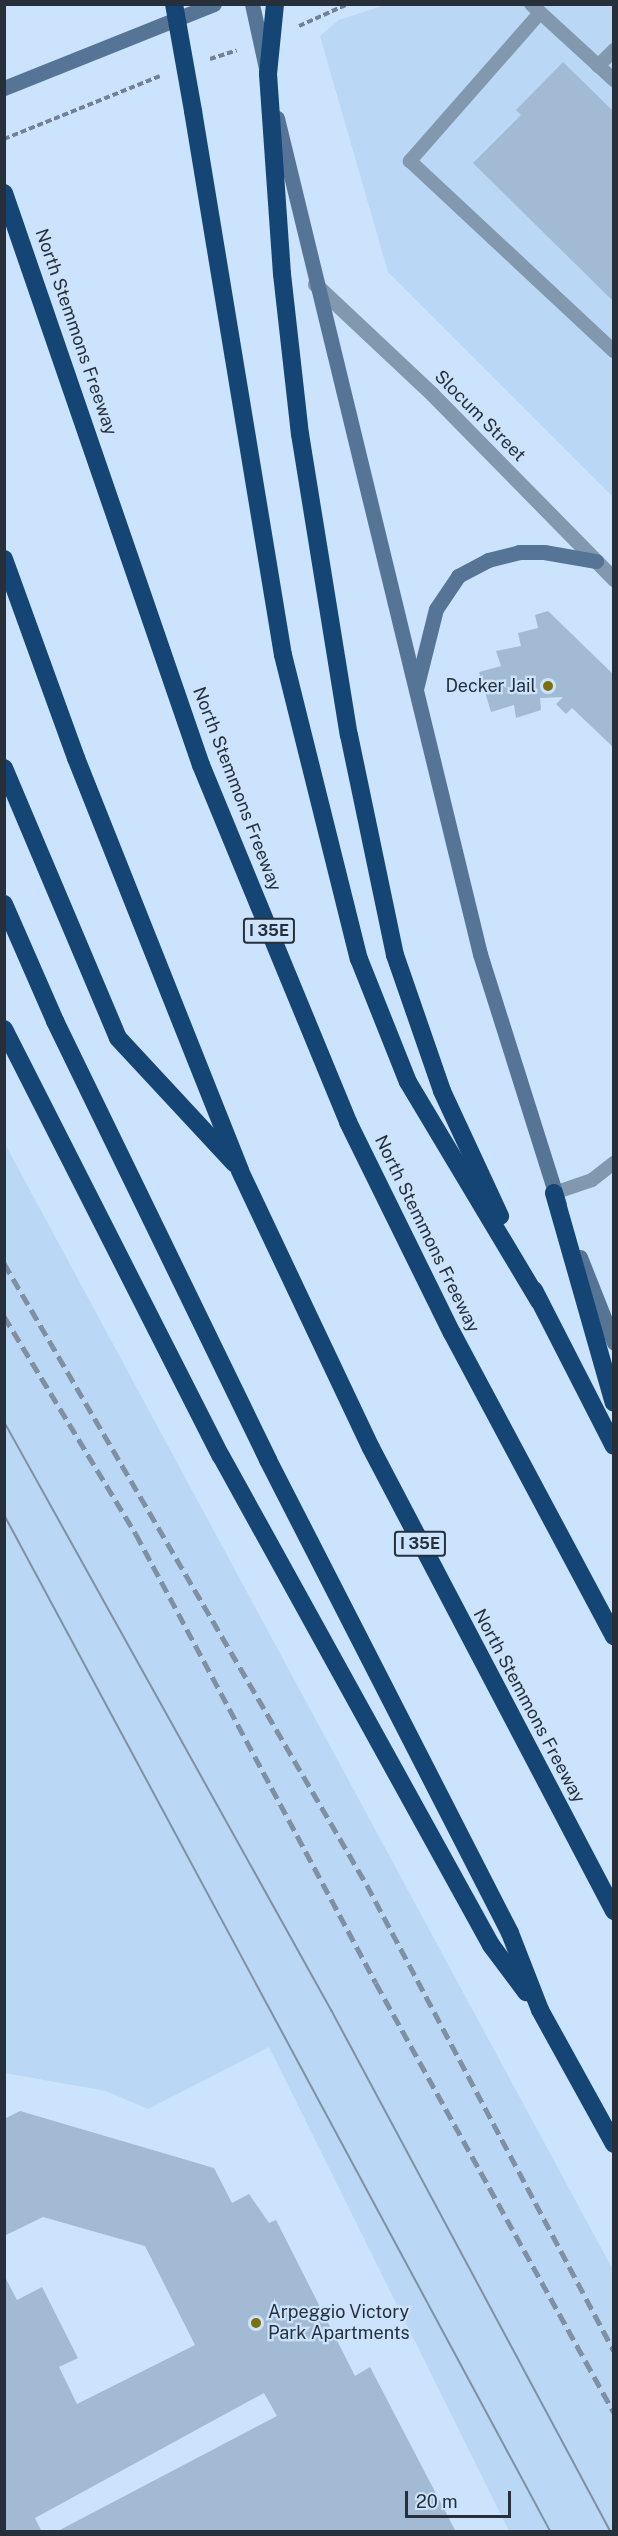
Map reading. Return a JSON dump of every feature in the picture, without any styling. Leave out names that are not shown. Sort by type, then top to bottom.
[{"type":"highway","points":[[174,4],[283,655],[359,959],[408,1082],[539,1301]]},
{"type":"highway","points":[[275,4],[268,74],[282,274],[300,434],[350,735],[395,956],[442,1091],[539,1301],[614,1446]]},
{"type":"highway","name":"North Stemmons Freeway","points":[[4,193],[201,765],[348,1122],[452,1333],[614,1636]]},
{"type":"highway","name":"North Stemmons Freeway","points":[[4,559],[76,758],[240,1171],[371,1448],[614,1911]]},
{"type":"highway","points":[[4,768],[118,1038],[240,1171]]},
{"type":"highway","points":[[4,904],[55,1021],[262,1449],[510,1933],[540,2010],[614,2144]]},
{"type":"highway","points":[[4,1029],[221,1456],[491,1945],[540,2010]]},
{"type":"highway","points":[[555,1193],[614,1403]]},
{"type":"main road","points":[[4,88],[214,4]]},
{"type":"main road","points":[[252,4],[315,284],[480,954],[555,1193],[614,1343]]},
{"type":"main road","points":[[416,692],[436,609],[458,576],[488,560],[519,552],[544,552],[596,561]]},
{"type":"street","name":"Slocum Street","points":[[315,284],[432,394],[614,579]]},
{"type":"lane","points":[[614,80],[535,9],[410,161],[614,351]]},
{"type":"lane","points":[[598,66],[614,51]]},
{"type":"lane","points":[[555,1193],[592,1180],[614,1163]]},
{"type":"path","points":[[315,19],[348,4]]},
{"type":"path","points":[[203,62],[233,51]]},
{"type":"path","points":[[4,139],[162,75]]},
{"type":"shaded area","points":[[385,5],[613,5],[613,497],[388,272],[320,36],[339,20]]},
{"type":"shaded area","points":[[5,1144],[613,2270],[613,2531],[509,2531],[269,2047],[148,2109],[106,2091],[5,2073]]},
{"type":"building","points":[[563,62],[614,112],[614,302],[473,163],[521,115],[516,110]]},
{"type":"building","name":"Decker Jail","points":[[548,611],[614,675],[614,748],[572,708],[566,714],[556,704],[563,697],[540,698],[541,710],[516,718],[514,705],[491,712],[479,672],[501,666],[496,651],[521,646],[518,633],[538,628],[535,615]]},
{"type":"building","name":"Arpeggio Victory Park Apartments","points":[[20,2111],[214,2168],[232,2203],[249,2194],[269,2223],[276,2220],[355,2376],[370,2367],[456,2532],[56,2532],[277,2416],[264,2393],[35,2518],[42,2532],[4,2532],[4,2275],[17,2300],[42,2287],[78,2358],[59,2367],[77,2404],[195,2345],[145,2246],[43,2217],[4,2236],[4,2119]]},
{"type":"tram line","points":[[4,1421],[332,2011],[611,2532]]},
{"type":"tram line","points":[[4,1514],[551,2532]]},
{"type":"railway","points":[[4,1263],[367,1885],[614,2351]]},
{"type":"railway","points":[[4,1316],[136,1534],[376,1983],[614,2413]]},
{"type":"place","name":"Decker Jail","points":[[548,686]]},
{"type":"place","name":"Arpeggio Victory Park Apartments","points":[[256,2323]]}]
